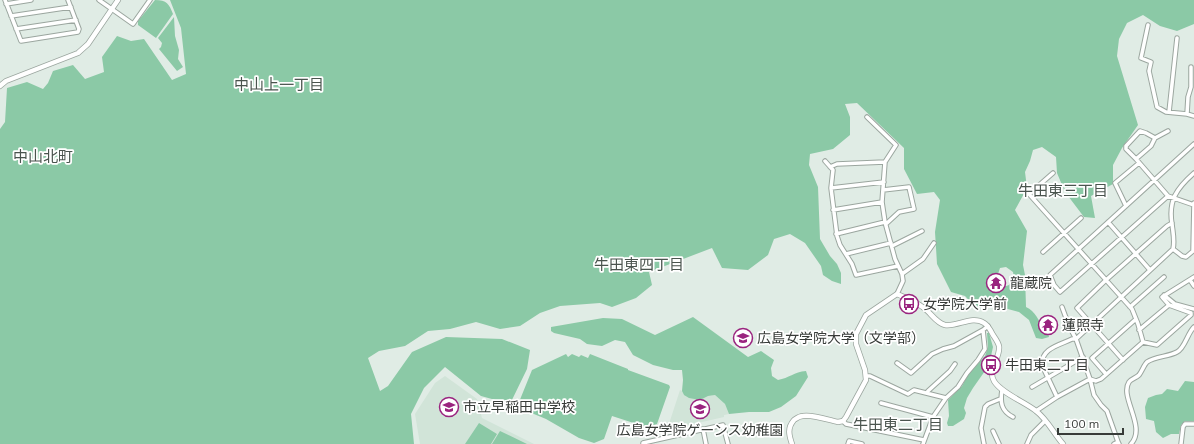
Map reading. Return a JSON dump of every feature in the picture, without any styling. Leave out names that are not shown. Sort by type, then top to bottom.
[{"type":"street","points":[[31,0],[5,2],[21,41],[78,32],[79,28],[68,0]]},
{"type":"street","points":[[98,0],[133,24],[150,0]]},
{"type":"street","points":[[0,86],[6,81],[78,53],[88,44],[118,0]]},
{"type":"street","points":[[11,16],[71,7]]},
{"type":"street","points":[[16,29],[76,20]]},
{"type":"street","points":[[1148,25],[1141,58],[1151,62],[1149,71],[1157,107],[1166,112],[1194,116]]},
{"type":"street","points":[[1169,112],[1177,38]]},
{"type":"street","points":[[1187,114],[1188,97],[1191,87],[1191,67]]},
{"type":"street","points":[[843,421],[864,385],[866,376],[856,344],[856,334],[866,315],[897,294],[904,281],[891,245],[882,202],[885,162],[896,146],[867,117]]},
{"type":"street","points":[[1155,138],[1140,131],[1126,146],[1126,149],[1168,196],[1194,204],[1193,251],[1186,257],[1182,256],[1173,249]]},
{"type":"street","points":[[1126,206],[1115,183],[1138,161],[1151,146],[1155,138],[1168,131]]},
{"type":"street","points":[[1168,196],[1060,292],[1054,285],[1050,275],[1194,144]]},
{"type":"street","points":[[825,161],[833,170],[831,188],[836,234],[840,245],[852,264],[856,275],[898,266]]},
{"type":"street","points":[[830,167],[837,164],[885,162]]},
{"type":"street","points":[[1053,173],[1029,194],[1130,307],[1136,319],[1143,342]]},
{"type":"street","points":[[1057,397],[1042,365],[1041,359],[1046,351],[1072,339],[1076,339],[1173,249],[1175,243],[1171,216],[1173,198],[1181,185],[1194,173]]},
{"type":"street","points":[[831,188],[884,182]]},
{"type":"street","points":[[836,234],[886,223],[899,212],[914,209],[909,187],[883,190]]},
{"type":"street","points":[[833,210],[882,202]]},
{"type":"street","points":[[1044,252],[1081,218]]},
{"type":"street","points":[[1108,222],[1150,270]]},
{"type":"street","points":[[1123,360],[1077,308],[1106,280],[1172,222]]},
{"type":"street","points":[[846,254],[891,245],[922,231]]},
{"type":"street","points":[[902,274],[923,259],[934,243]]},
{"type":"street","points":[[1130,307],[1164,277]]},
{"type":"street","points":[[1164,295],[1194,277]]},
{"type":"street","points":[[1190,280],[1194,286]]},
{"type":"street","points":[[897,294],[923,308],[944,325],[978,320],[988,326],[999,348],[992,368],[994,381],[1002,390],[1036,411],[1064,444]]},
{"type":"street","points":[[1143,342],[1157,345],[1191,315],[1190,313],[1169,305],[1162,297],[1164,295]]},
{"type":"street","points":[[1164,295],[1174,304],[1194,309]]},
{"type":"street","points":[[1139,330],[1169,305]]},
{"type":"street","points":[[1062,307],[1083,357],[1094,395],[1107,411],[1117,443]]},
{"type":"street","points":[[1106,374],[1092,358],[1136,319]]},
{"type":"street","points":[[897,364],[911,373],[932,354],[942,349],[954,346],[988,326]]},
{"type":"street","points":[[1131,444],[1136,438],[1135,422],[1127,389],[1129,382],[1140,375],[1146,363],[1177,352],[1184,345],[1194,327]]},
{"type":"street","points":[[792,444],[789,429],[792,422],[797,417],[802,416],[838,422],[843,421],[846,424],[923,442],[933,417],[946,398],[958,387],[985,349],[983,330]]},
{"type":"street","points":[[1036,411],[1057,397],[1090,379],[1096,381],[1101,379],[1143,342]]},
{"type":"street","points":[[1032,388],[1083,357]]},
{"type":"street","points":[[927,393],[928,390],[950,371],[955,364]]},
{"type":"street","points":[[866,376],[870,376],[908,394],[914,390],[946,398]]},
{"type":"street","points":[[1002,390],[1000,399],[1004,410],[1007,414],[1014,417]]},
{"type":"street","points":[[984,444],[981,428],[985,407],[988,404],[1000,399]]},
{"type":"street","points":[[881,403],[933,417]]},
{"type":"street","points":[[1027,444],[1031,435],[1045,421]]},
{"type":"street","points":[[1181,444],[1183,427],[1185,424],[1194,424]]},
{"type":"street","points":[[643,444],[723,425],[728,444]]},
{"type":"street","points":[[703,429],[706,444]]},
{"type":"street","points":[[993,431],[999,444]]},
{"type":"street","points":[[848,444],[849,441],[862,444]]},
{"type":"shaded area","name":"市立早稲田中学校","points":[[445,376],[477,399],[482,418],[534,444],[420,444],[415,414],[435,383]]},
{"type":"shaded area","name":"広島女学院ゲーンス幼稚園","points":[[680,390],[684,395],[715,395],[725,404],[729,414],[724,415],[724,417],[667,430]]},
{"type":"green space","points":[[155,0],[167,3],[173,14],[156,38],[138,25],[138,21]]},
{"type":"green space","points":[[170,0],[1194,0],[1194,24],[1177,31],[1160,26],[1143,15],[1127,23],[1119,39],[1117,56],[1138,125],[1122,148],[1113,165],[1113,184],[1091,196],[1095,218],[1084,217],[1065,192],[1057,173],[1056,157],[1042,147],[1033,150],[1025,172],[1027,188],[1015,210],[1027,231],[1023,265],[1025,275],[1026,307],[1035,314],[1043,331],[1048,332],[1049,337],[1042,339],[1036,338],[1029,320],[1019,312],[993,305],[977,309],[965,296],[951,292],[937,264],[935,232],[940,200],[934,192],[917,194],[904,169],[904,148],[857,103],[845,104],[850,117],[850,135],[833,149],[810,154],[809,165],[818,187],[820,239],[830,256],[837,264],[841,273],[841,284],[832,281],[823,275],[821,266],[805,243],[790,234],[774,239],[768,255],[748,270],[722,268],[712,248],[649,272],[652,285],[636,298],[612,307],[600,303],[560,306],[540,313],[520,326],[500,329],[476,322],[450,329],[428,331],[405,346],[379,351],[368,358],[380,391],[388,386],[412,352],[446,337],[502,339],[530,350],[527,369],[510,404],[481,396],[445,367],[424,388],[411,414],[414,444],[0,444],[0,129],[5,122],[7,88],[27,82],[43,89],[48,83],[53,71],[73,65],[85,79],[104,72],[102,57],[117,36],[131,41],[144,39],[172,80],[186,74],[181,28]],"holes":[[[1006,267],[1013,272],[1014,278],[1009,285],[995,290],[990,280],[998,274],[1000,268]]]},
{"type":"green space","points":[[174,17],[175,36],[179,50],[178,59],[183,67],[177,71],[159,49],[162,43],[158,38]]},
{"type":"green space","points":[[693,317],[748,357],[761,351],[774,360],[771,368],[772,376],[778,380],[806,371],[808,377],[796,396],[781,407],[769,412],[729,414],[725,404],[715,395],[708,396],[700,400],[689,398],[684,395],[682,391],[682,370],[673,370],[653,365],[633,355],[625,342],[615,340],[602,346],[587,344],[580,339],[551,331],[551,327],[603,318],[622,319],[655,335]]},
{"type":"green space","points":[[987,333],[989,333],[993,347],[987,368],[967,398],[964,408],[966,413],[964,419],[953,426],[948,426],[948,400],[962,386],[969,373],[985,356],[988,347]]},
{"type":"green space","points":[[566,354],[568,357],[572,354],[579,357],[581,355],[588,358],[590,354],[669,385],[670,387],[657,424],[646,427],[612,416],[604,439],[594,443],[579,438],[546,419],[517,407],[532,370]]},
{"type":"green space","points":[[1185,381],[1194,382],[1194,421],[1185,421],[1181,425],[1179,434],[1171,434],[1163,438],[1156,432],[1154,421],[1146,419],[1145,407],[1148,398],[1162,394],[1167,389],[1178,391]]},
{"type":"green space","points":[[479,423],[497,434],[491,444],[465,444]]},
{"type":"green space","points":[[500,431],[527,444],[492,444]]},
{"type":"place","name":"龍蔵院","points":[[996,283]]},
{"type":"place","name":"女学院大学前","points":[[909,304]]},
{"type":"place","name":"蓮照寺","points":[[1048,325]]},
{"type":"place","name":"広島女学院大学（文学部）","points":[[743,338]]},
{"type":"place","name":"牛田東二丁目","points":[[991,365]]},
{"type":"place","name":"市立早稲田中学校","points":[[449,407]]},
{"type":"place","name":"広島女学院ゲーンス幼稚園","points":[[700,409]]},
{"type":"district","name":"中山上一丁目","points":[[279,85]]},
{"type":"district","name":"中山北町","points":[[43,157]]},
{"type":"district","name":"牛田東三丁目","points":[[1063,191]]},
{"type":"district","name":"牛田東四丁目","points":[[639,265]]},
{"type":"district","name":"牛田東二丁目","points":[[898,425]]}]
